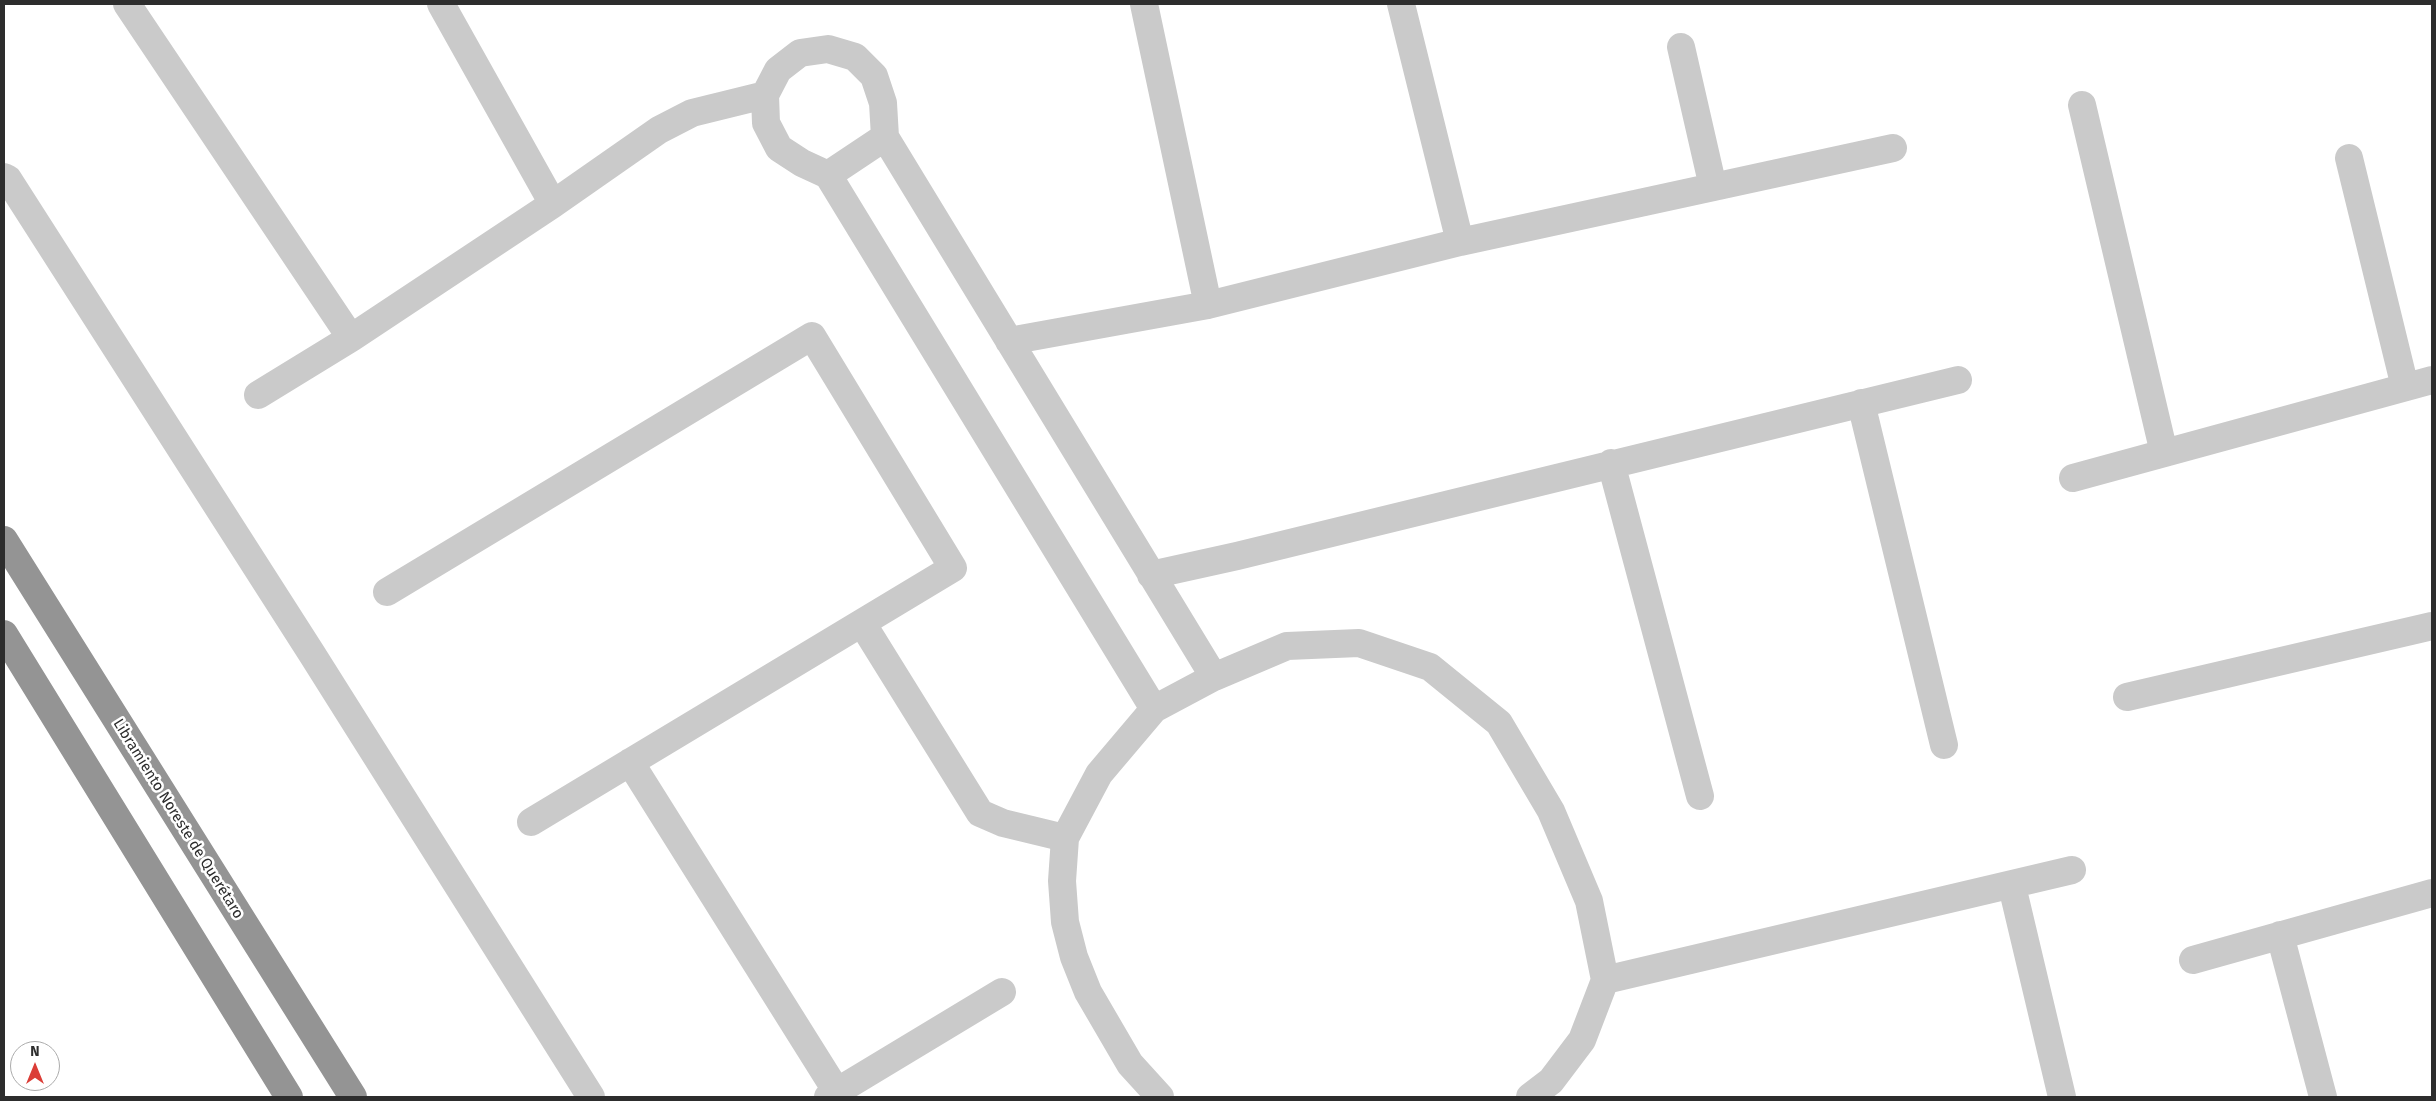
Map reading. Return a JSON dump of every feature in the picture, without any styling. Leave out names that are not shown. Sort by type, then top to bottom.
[{"type":"highway","name":"Libramiento Noreste de Querétaro","points":[[4,540],[353,1097]]},
{"type":"highway","points":[[4,634],[289,1097]]},
{"type":"street","points":[[127,4],[351,338]]},
{"type":"street","points":[[441,4],[553,204]]},
{"type":"street","points":[[1144,4],[1208,306]]},
{"type":"street","points":[[1401,4],[1460,242]]},
{"type":"street","points":[[1681,47],[1713,187]]},
{"type":"street","points":[[1154,709],[828,176],[802,163],[779,148],[766,123],[765,95],[778,70],[800,53],[828,49],[855,57],[874,76],[883,103],[885,137],[1214,677]]},
{"type":"street","points":[[258,395],[351,338],[553,204],[659,130],[692,113],[765,95]]},
{"type":"street","points":[[2082,105],[2164,453]]},
{"type":"street","points":[[828,176],[885,137]]},
{"type":"street","points":[[1009,341],[1208,306],[1460,242],[1893,148]]},
{"type":"street","points":[[2349,158],[2405,388]]},
{"type":"street","points":[[4,177],[8,179],[312,654],[591,1097]]},
{"type":"street","points":[[387,592],[812,336],[953,568],[531,822]]},
{"type":"street","points":[[1151,574],[1236,556],[1611,463],[1958,380]]},
{"type":"street","points":[[2073,478],[2432,380]]},
{"type":"street","points":[[1861,403],[1944,745]]},
{"type":"street","points":[[1611,463],[1700,796]]},
{"type":"street","points":[[862,622],[980,813],[1003,823],[1065,838]]},
{"type":"street","points":[[2127,697],[2432,626]]},
{"type":"street","points":[[1160,1097],[1130,1064],[1088,992],[1074,957],[1064,914],[1062,881],[1065,838],[1099,774],[1154,709],[1214,677],[1287,646],[1360,643],[1430,668],[1499,723],[1551,811],[1589,901],[1605,980],[1582,1040],[1551,1081],[1530,1097]]},
{"type":"street","points":[[630,762],[833,1095],[1002,992]]},
{"type":"street","points":[[1605,980],[2012,886],[2072,870]]},
{"type":"street","points":[[2012,886],[2062,1097]]},
{"type":"street","points":[[2193,960],[2432,893]]},
{"type":"street","points":[[2280,935],[2323,1097]]}]
